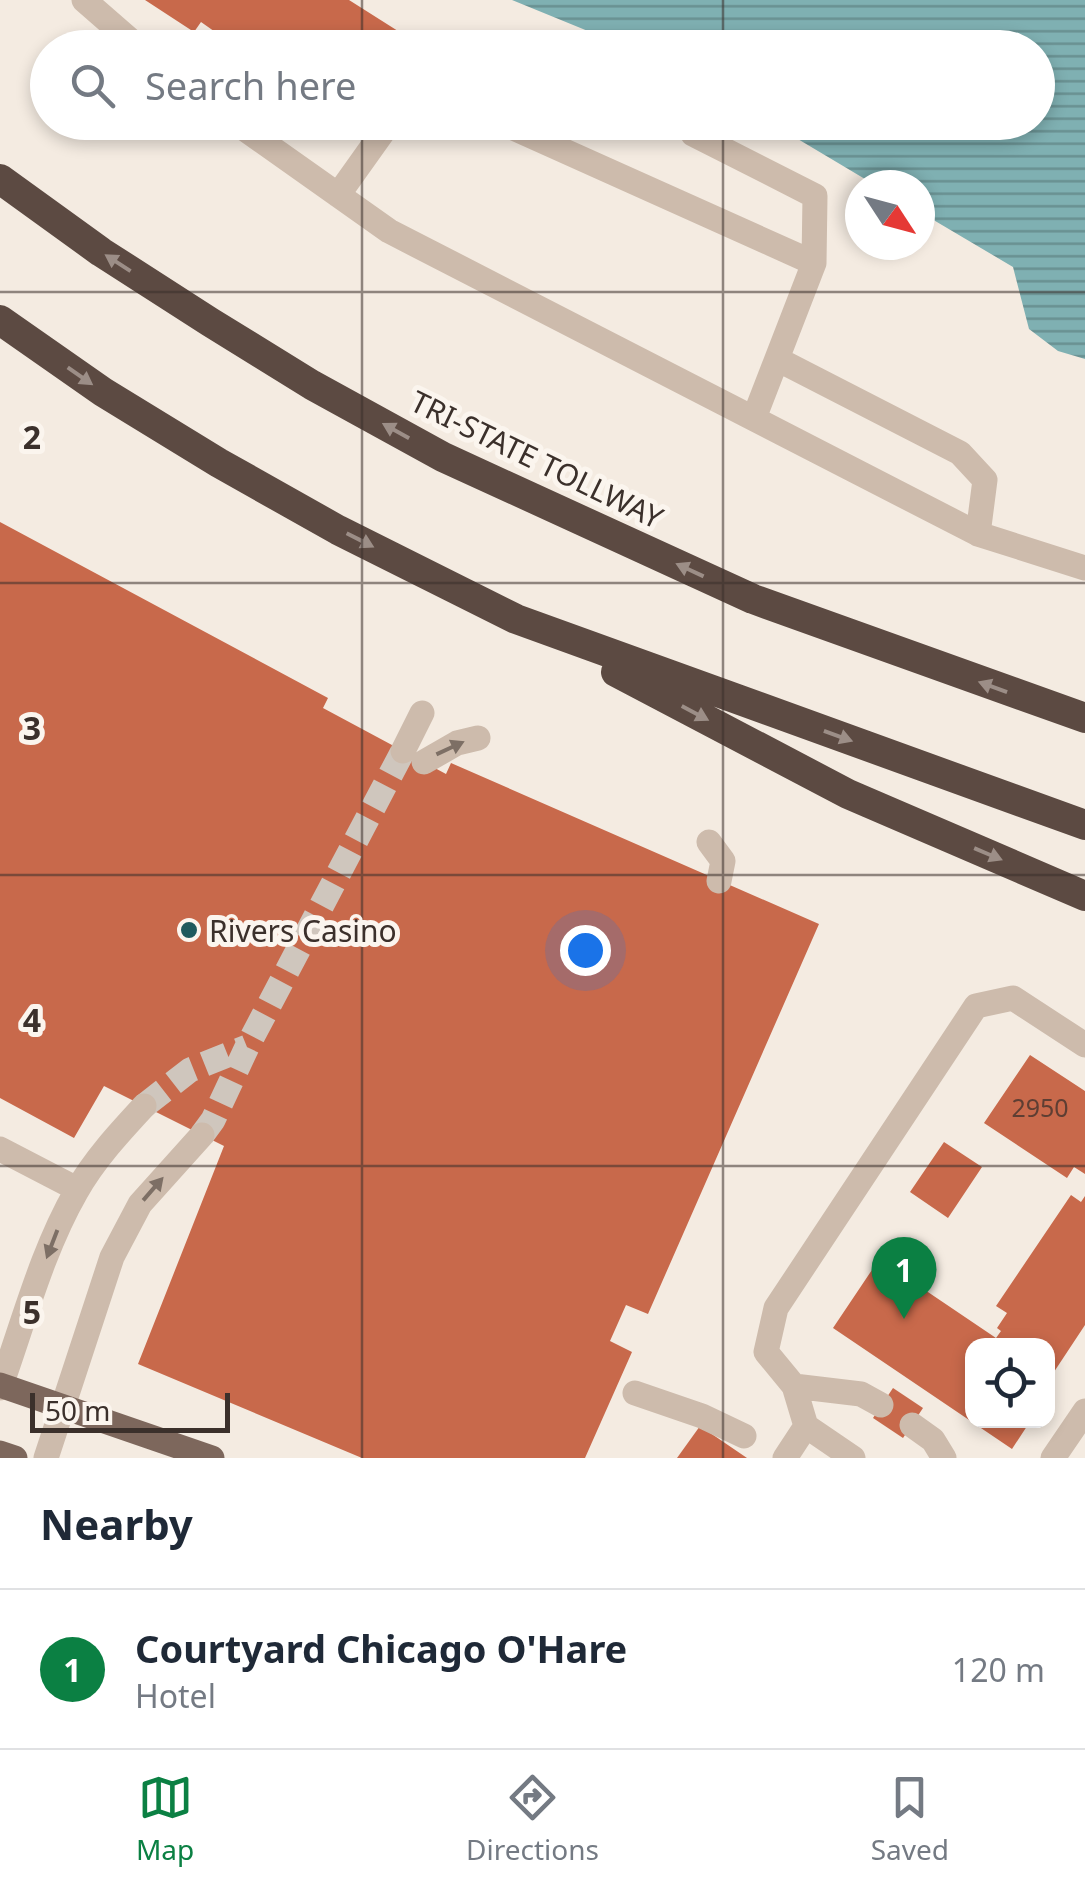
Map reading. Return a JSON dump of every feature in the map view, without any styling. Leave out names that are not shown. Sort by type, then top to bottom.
[{"type":"highway","name":"TRI-STATE TOLLWAY","points":[[0,179],[101,252],[210,322],[312,385],[443,457],[753,599],[1085,718]]},
{"type":"highway","points":[[0,320],[104,392],[338,530],[848,794],[1085,896]]},
{"type":"highway","points":[[516,619],[1085,825]]},
{"type":"main road","points":[[0,1386],[212,1458]]},
{"type":"main road","points":[[0,1453],[15,1458]]},
{"type":"lane","points":[[84,0],[118,30]]},
{"type":"lane","points":[[260,140],[389,231],[978,534],[1085,568]]},
{"type":"lane","points":[[338,195],[377,140]]},
{"type":"lane","points":[[540,140],[814,263]]},
{"type":"lane","points":[[704,140],[815,196],[814,263],[754,418]]},
{"type":"lane","points":[[777,359],[960,453],[985,480],[978,534]]},
{"type":"lane","points":[[422,712],[413,757],[478,738]]},
{"type":"lane","points":[[709,842],[723,861],[719,881]]},
{"type":"lane","points":[[852,1458],[806,1426],[794,1386],[766,1352],[776,1308],[976,1006],[1012,998],[1085,1045]]},
{"type":"lane","points":[[0,1386],[54,1237],[77,1189],[144,1106]]},
{"type":"lane","points":[[46,1458],[112,1257],[140,1204],[202,1135]]},
{"type":"lane","points":[[1,1151],[77,1189]]},
{"type":"lane","points":[[794,1386],[861,1394],[881,1406]]},
{"type":"lane","points":[[635,1394],[702,1416],[744,1436]]},
{"type":"lane","points":[[1053,1458],[1085,1411]]},
{"type":"lane","points":[[912,1425],[934,1440],[944,1458]]},
{"type":"lane","points":[[784,1458],[806,1426]]},
{"type":"water","points":[[512,0],[1085,0],[1085,359],[1058,351],[1029,329],[1013,267],[935,221],[935,170],[850,170],[800,140],[1055,140],[1055,30],[585,30]]},
{"type":"building","points":[[145,0],[349,0],[396,30],[212,30],[201,22],[191,30]]},
{"type":"building","points":[[0,522],[328,698],[323,708],[446,774],[451,763],[819,924],[648,1314],[626,1305],[610,1341],[632,1352],[585,1458],[362,1458],[138,1364],[224,1146],[104,1086],[74,1138],[0,1098]]},
{"type":"building","points":[[1030,1055],[1085,1091],[1085,1174],[1074,1167],[1067,1178],[984,1123]]},
{"type":"building","points":[[944,1142],[982,1167],[948,1218],[910,1192]]},
{"type":"building","points":[[1071,1195],[1081,1202],[1085,1196],[1085,1325],[1055,1370],[1055,1338],[996,1338],[1001,1331],[997,1328],[1007,1313],[996,1306]]},
{"type":"building","points":[[886,1249],[926,1275],[919,1286],[996,1338],[965,1338],[965,1417],[833,1328]]},
{"type":"building","points":[[893,1388],[923,1408],[903,1438],[873,1418]]},
{"type":"building","points":[[700,1426],[747,1458],[677,1458]]},
{"type":"building","points":[[981,1428],[1026,1428],[1012,1449]]},
{"type":"tunnel","points":[[202,1135],[403,751]]},
{"type":"tunnel","points":[[144,1106],[190,1070],[247,1047]]},
{"type":"place","name":"Rivers Casino","points":[[189,930]]},
{"type":"place","name":"Courtyard Chicago O'Hare","points":[[904,1319]]}]
